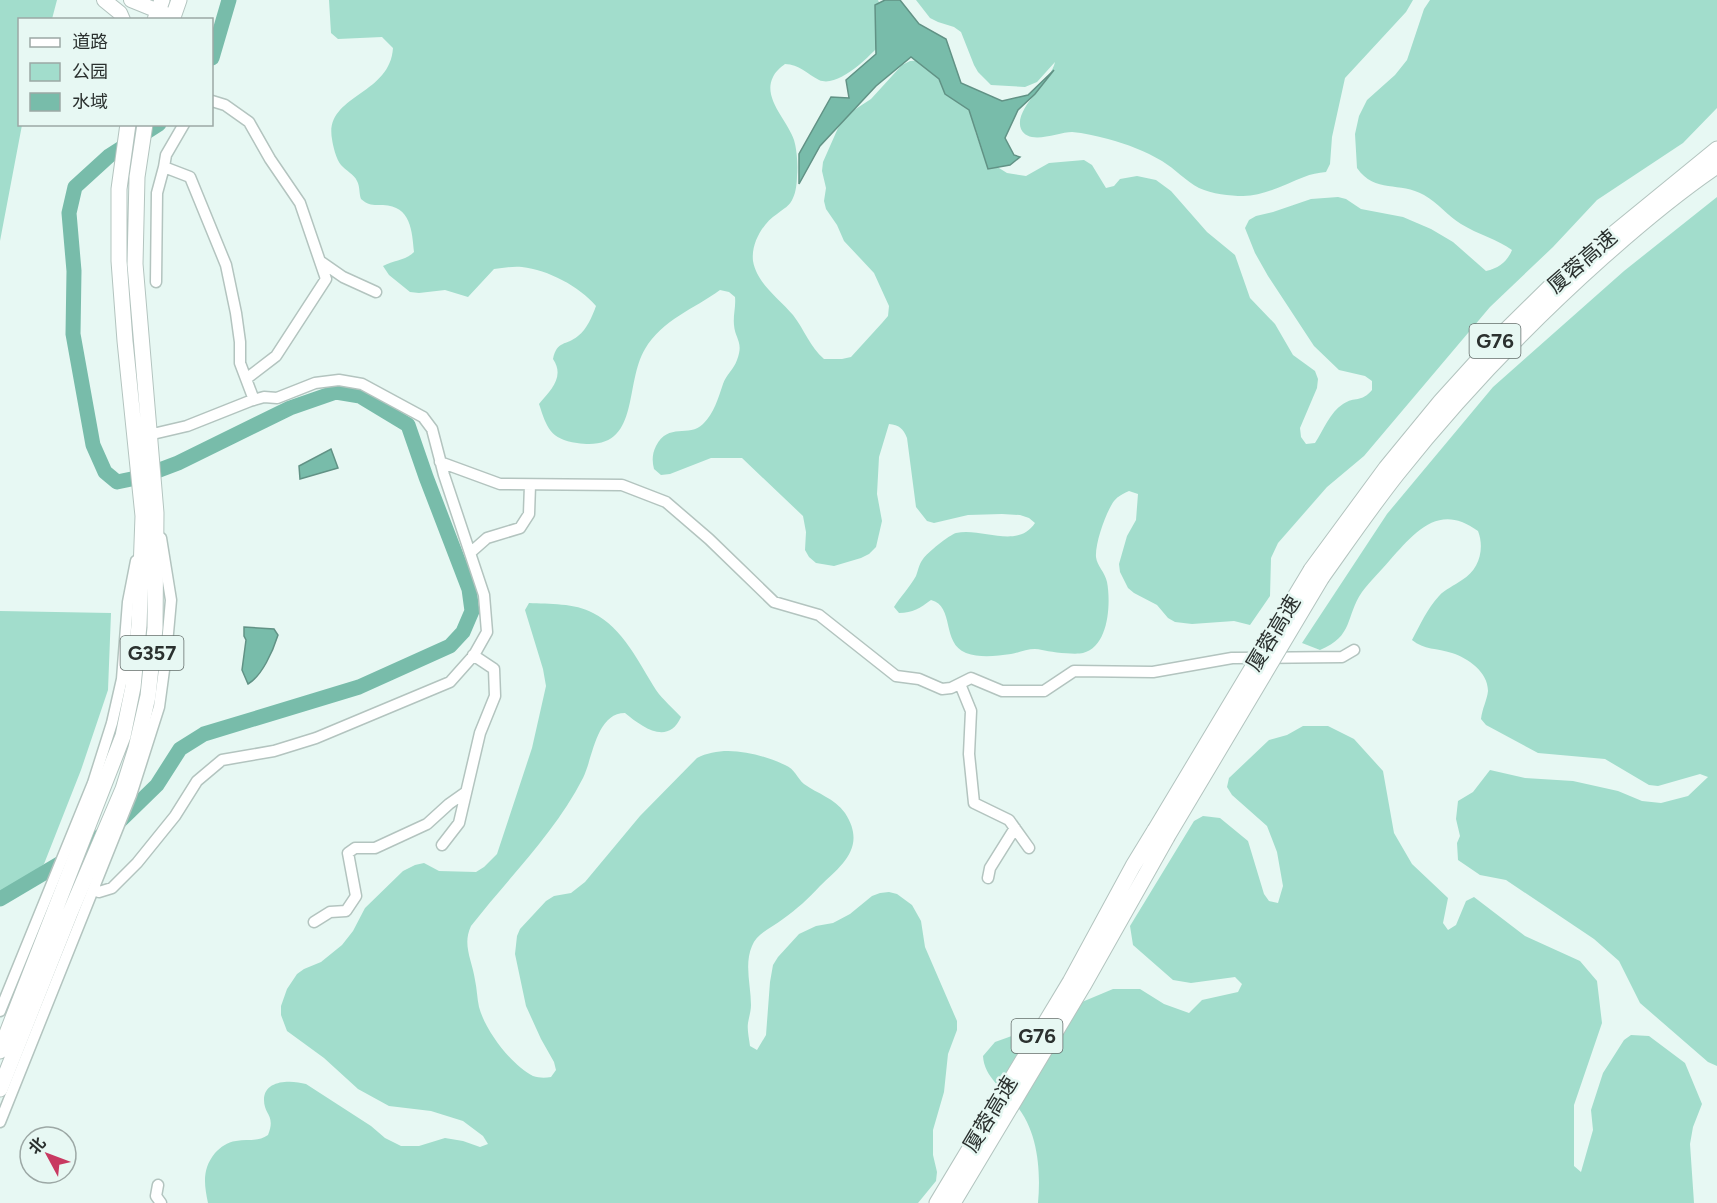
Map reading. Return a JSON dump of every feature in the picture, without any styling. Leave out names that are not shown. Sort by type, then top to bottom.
[{"type":"highway","name":"G357","points":[[0,1051],[63,911],[127,792],[148,696],[155,628],[150,514],[143,433],[119,261],[119,189],[128,126]]},
{"type":"highway","name":"G357","points":[[143,433],[135,264],[137,177],[145,126]]},
{"type":"highway","name":"厦蓉高速","points":[[937,1203],[1317,574],[1386,468],[1441,401],[1499,337],[1558,279],[1717,149]]},
{"type":"highway","name":"厦蓉高速","points":[[1317,574],[1450,410],[1508,348],[1565,291],[1632,231],[1717,166]]},
{"type":"highway","name":"G357","points":[[0,1089],[123,736],[133,687],[150,514]]},
{"type":"highway","name":"厦蓉高速","points":[[953,1203],[1083,986],[1139,870]]},
{"type":"main road","points":[[104,0],[120,13],[122,18]]},
{"type":"main road","points":[[131,0],[166,8]]},
{"type":"street","points":[[213,101],[225,105],[249,122],[270,159],[300,203],[326,279],[276,356],[246,380]]},
{"type":"street","points":[[156,282],[157,193],[166,154],[183,126]]},
{"type":"street","points":[[164,167],[190,177],[226,265],[236,313],[240,363],[254,400]]},
{"type":"street","points":[[320,261],[343,277],[376,292]]},
{"type":"street","points":[[94,890],[99,892],[112,888],[129,871],[175,816],[197,781],[222,760],[274,751],[364,720],[450,682],[473,655],[487,632],[484,595],[440,462],[432,429],[423,417],[362,384],[339,380],[315,383],[277,398],[254,400],[187,426],[157,433],[143,433]]},
{"type":"street","points":[[440,462],[500,484],[622,485],[666,502],[709,539],[774,602],[819,615],[896,676],[919,679],[942,689],[951,688],[971,678],[1002,692],[1044,691],[1074,671],[1153,672],[1232,658],[1342,657],[1354,650]]},
{"type":"street","points":[[470,553],[487,538],[520,528],[529,514],[530,485]]},
{"type":"street","points":[[0,1011],[93,783],[112,723],[122,679],[128,602],[150,514]]},
{"type":"street","points":[[442,845],[459,823],[480,734],[495,696],[494,669],[473,655]]},
{"type":"street","points":[[960,684],[971,711],[969,754],[974,803],[1009,820],[1029,848]]},
{"type":"street","points":[[0,1122],[94,890],[127,792]]},
{"type":"street","points":[[314,922],[330,912],[346,911],[356,896],[348,853],[355,848],[375,848],[427,824],[466,792]]},
{"type":"street","points":[[988,878],[990,868],[1015,828]]},
{"type":"street","points":[[158,1185],[156,1196],[161,1203]]},
{"type":"green space","points":[[0,0],[57,0],[52,18],[18,18],[18,126],[22,126],[0,241]]},
{"type":"green space","points":[[329,0],[878,0],[884,14],[885,39],[855,68],[846,75],[827,81],[819,80],[795,66],[785,64],[775,73],[770,85],[773,101],[794,140],[797,184],[790,203],[767,223],[759,234],[754,247],[753,261],[759,277],[793,315],[819,354],[824,359],[851,357],[888,316],[889,306],[874,273],[844,241],[826,209],[823,162],[838,128],[848,114],[871,99],[902,65],[910,61],[927,60],[974,113],[975,131],[981,148],[991,163],[1007,173],[1026,176],[1049,163],[1084,160],[1092,165],[1106,188],[1114,186],[1120,179],[1137,176],[1156,180],[1171,191],[1207,232],[1235,255],[1250,298],[1275,324],[1293,355],[1315,371],[1318,379],[1317,388],[1300,428],[1301,437],[1306,444],[1315,443],[1338,407],[1368,394],[1372,390],[1372,381],[1365,376],[1339,370],[1314,346],[1255,253],[1245,228],[1249,220],[1311,199],[1338,197],[1346,199],[1361,209],[1403,217],[1431,229],[1453,242],[1486,271],[1502,264],[1512,250],[1461,224],[1424,195],[1372,181],[1357,168],[1355,134],[1359,116],[1367,100],[1395,75],[1407,60],[1424,9],[1430,0],[1717,0],[1717,108],[1683,143],[1597,200],[1553,247],[1490,307],[1364,456],[1327,487],[1278,543],[1271,558],[1270,596],[1250,625],[1234,621],[1192,624],[1175,622],[1168,618],[1157,605],[1128,588],[1120,572],[1119,564],[1127,536],[1136,520],[1138,494],[1129,491],[1114,501],[1097,544],[1096,557],[1106,578],[1109,601],[1103,633],[1092,649],[1079,654],[1034,649],[1011,654],[982,656],[971,655],[958,648],[953,641],[943,609],[931,600],[916,610],[904,613],[899,613],[894,607],[914,580],[923,559],[953,534],[966,532],[999,536],[1019,535],[1028,531],[1035,523],[1020,515],[1002,514],[968,515],[934,523],[927,521],[916,507],[907,438],[898,426],[889,424],[879,457],[877,494],[882,521],[876,547],[861,558],[834,566],[816,563],[809,557],[805,550],[806,532],[803,516],[742,458],[711,458],[670,474],[661,475],[654,469],[654,452],[661,439],[672,432],[697,428],[707,420],[724,381],[736,363],[740,349],[734,325],[735,297],[729,292],[720,290],[660,330],[645,349],[638,364],[627,414],[621,427],[612,438],[598,443],[577,443],[561,439],[551,431],[539,404],[552,388],[557,377],[558,372],[553,359],[557,349],[578,336],[591,318],[596,306],[589,299],[552,275],[522,267],[494,269],[468,297],[445,290],[410,292],[389,275],[383,266],[414,252],[411,228],[405,215],[399,210],[392,206],[371,205],[361,199],[356,179],[341,165],[336,156],[332,139],[332,124],[347,104],[381,76],[389,64],[393,48],[382,37],[338,39],[331,33]]},
{"type":"green space","points":[[916,0],[1413,0],[1406,12],[1345,78],[1332,137],[1330,164],[1326,172],[1307,176],[1267,192],[1243,196],[1210,192],[1199,188],[1156,157],[1115,141],[1072,132],[1030,137],[1021,129],[1022,113],[1047,78],[1055,62],[1037,82],[1025,87],[991,85],[974,65],[961,32],[930,18]]},
{"type":"green space","points":[[1717,197],[1717,1066],[1708,1062],[1640,1003],[1619,961],[1594,939],[1506,880],[1480,875],[1458,860],[1457,843],[1460,836],[1456,819],[1458,801],[1473,792],[1490,770],[1525,778],[1573,781],[1618,791],[1642,801],[1661,803],[1688,796],[1708,777],[1700,774],[1658,786],[1649,785],[1605,759],[1538,753],[1486,725],[1481,719],[1488,691],[1481,672],[1458,655],[1426,647],[1412,640],[1427,612],[1439,596],[1473,571],[1479,558],[1481,545],[1478,531],[1451,519],[1429,524],[1409,540],[1365,588],[1339,639],[1320,650],[1302,643],[1387,514],[1493,387],[1624,271]]},
{"type":"green space","points":[[529,603],[578,607],[604,620],[622,637],[656,690],[681,717],[676,726],[669,731],[662,732],[639,724],[625,713],[615,715],[608,720],[597,738],[583,778],[572,798],[531,854],[471,926],[467,940],[479,1007],[493,1036],[516,1064],[525,1071],[535,1077],[551,1077],[556,1070],[554,1062],[526,1006],[515,954],[520,929],[546,901],[554,896],[571,893],[585,882],[640,816],[697,758],[729,751],[753,754],[775,761],[794,771],[804,784],[841,808],[851,825],[853,846],[836,871],[798,908],[754,941],[748,960],[751,1005],[748,1026],[750,1046],[757,1050],[766,1035],[773,965],[799,934],[816,926],[833,923],[880,893],[897,894],[912,905],[921,921],[925,947],[957,1021],[957,1030],[948,1054],[944,1092],[933,1130],[936,1181],[918,1203],[208,1203],[205,1177],[211,1159],[215,1153],[230,1142],[257,1139],[268,1135],[271,1123],[264,1105],[265,1093],[269,1088],[280,1083],[306,1084],[371,1126],[385,1138],[401,1146],[419,1146],[445,1138],[480,1147],[488,1144],[483,1136],[463,1121],[431,1111],[389,1106],[358,1089],[324,1058],[287,1031],[281,1015],[281,1006],[287,989],[297,974],[321,962],[342,945],[353,931],[365,908],[403,871],[424,863],[439,871],[476,872],[497,854],[532,748],[546,686],[525,610]]},
{"type":"green space","points":[[0,611],[111,613],[108,690],[81,770],[44,864],[0,896]]},
{"type":"green space","points":[[1303,726],[1328,726],[1354,739],[1383,771],[1394,833],[1412,864],[1448,898],[1443,923],[1448,930],[1456,925],[1466,901],[1474,897],[1525,936],[1580,961],[1597,981],[1602,1023],[1574,1105],[1574,1166],[1581,1172],[1593,1130],[1591,1110],[1603,1073],[1624,1040],[1631,1035],[1649,1036],[1685,1063],[1702,1104],[1693,1127],[1690,1144],[1694,1203],[1038,1203],[1038,1165],[1029,1127],[1016,1105],[991,1077],[984,1064],[983,1056],[995,1042],[1028,1030],[1051,1015],[1113,989],[1140,989],[1164,1004],[1189,1013],[1202,1000],[1238,992],[1242,984],[1235,977],[1191,983],[1173,980],[1133,945],[1130,926],[1194,821],[1203,816],[1220,818],[1248,841],[1264,894],[1269,901],[1278,903],[1283,886],[1277,852],[1267,826],[1232,795],[1227,787],[1229,778],[1269,740],[1287,735]]},
{"type":"water","points":[[885,0],[900,0],[919,24],[946,39],[961,83],[1002,101],[1028,95],[1054,70],[1035,94],[1018,110],[1005,138],[1014,155],[1020,157],[1010,165],[988,169],[969,110],[945,94],[939,79],[911,57],[876,86],[820,146],[799,184],[799,154],[831,97],[849,98],[846,80],[876,54],[875,5]]},
{"type":"water","points":[[331,449],[338,468],[300,479],[299,466]]},
{"type":"water","points":[[244,627],[274,629],[278,635],[262,669],[248,684],[242,670],[246,640]]},
{"type":"waterway","points":[[213,55],[229,0]]},
{"type":"waterway","points":[[0,899],[81,851],[119,822],[157,785],[180,749],[204,734],[359,687],[450,646],[463,632],[472,611],[469,589],[408,425],[360,396],[336,392],[290,408],[178,463],[141,477],[117,482],[105,472],[93,445],[73,334],[74,271],[69,213],[75,187],[109,156],[156,126]]}]
